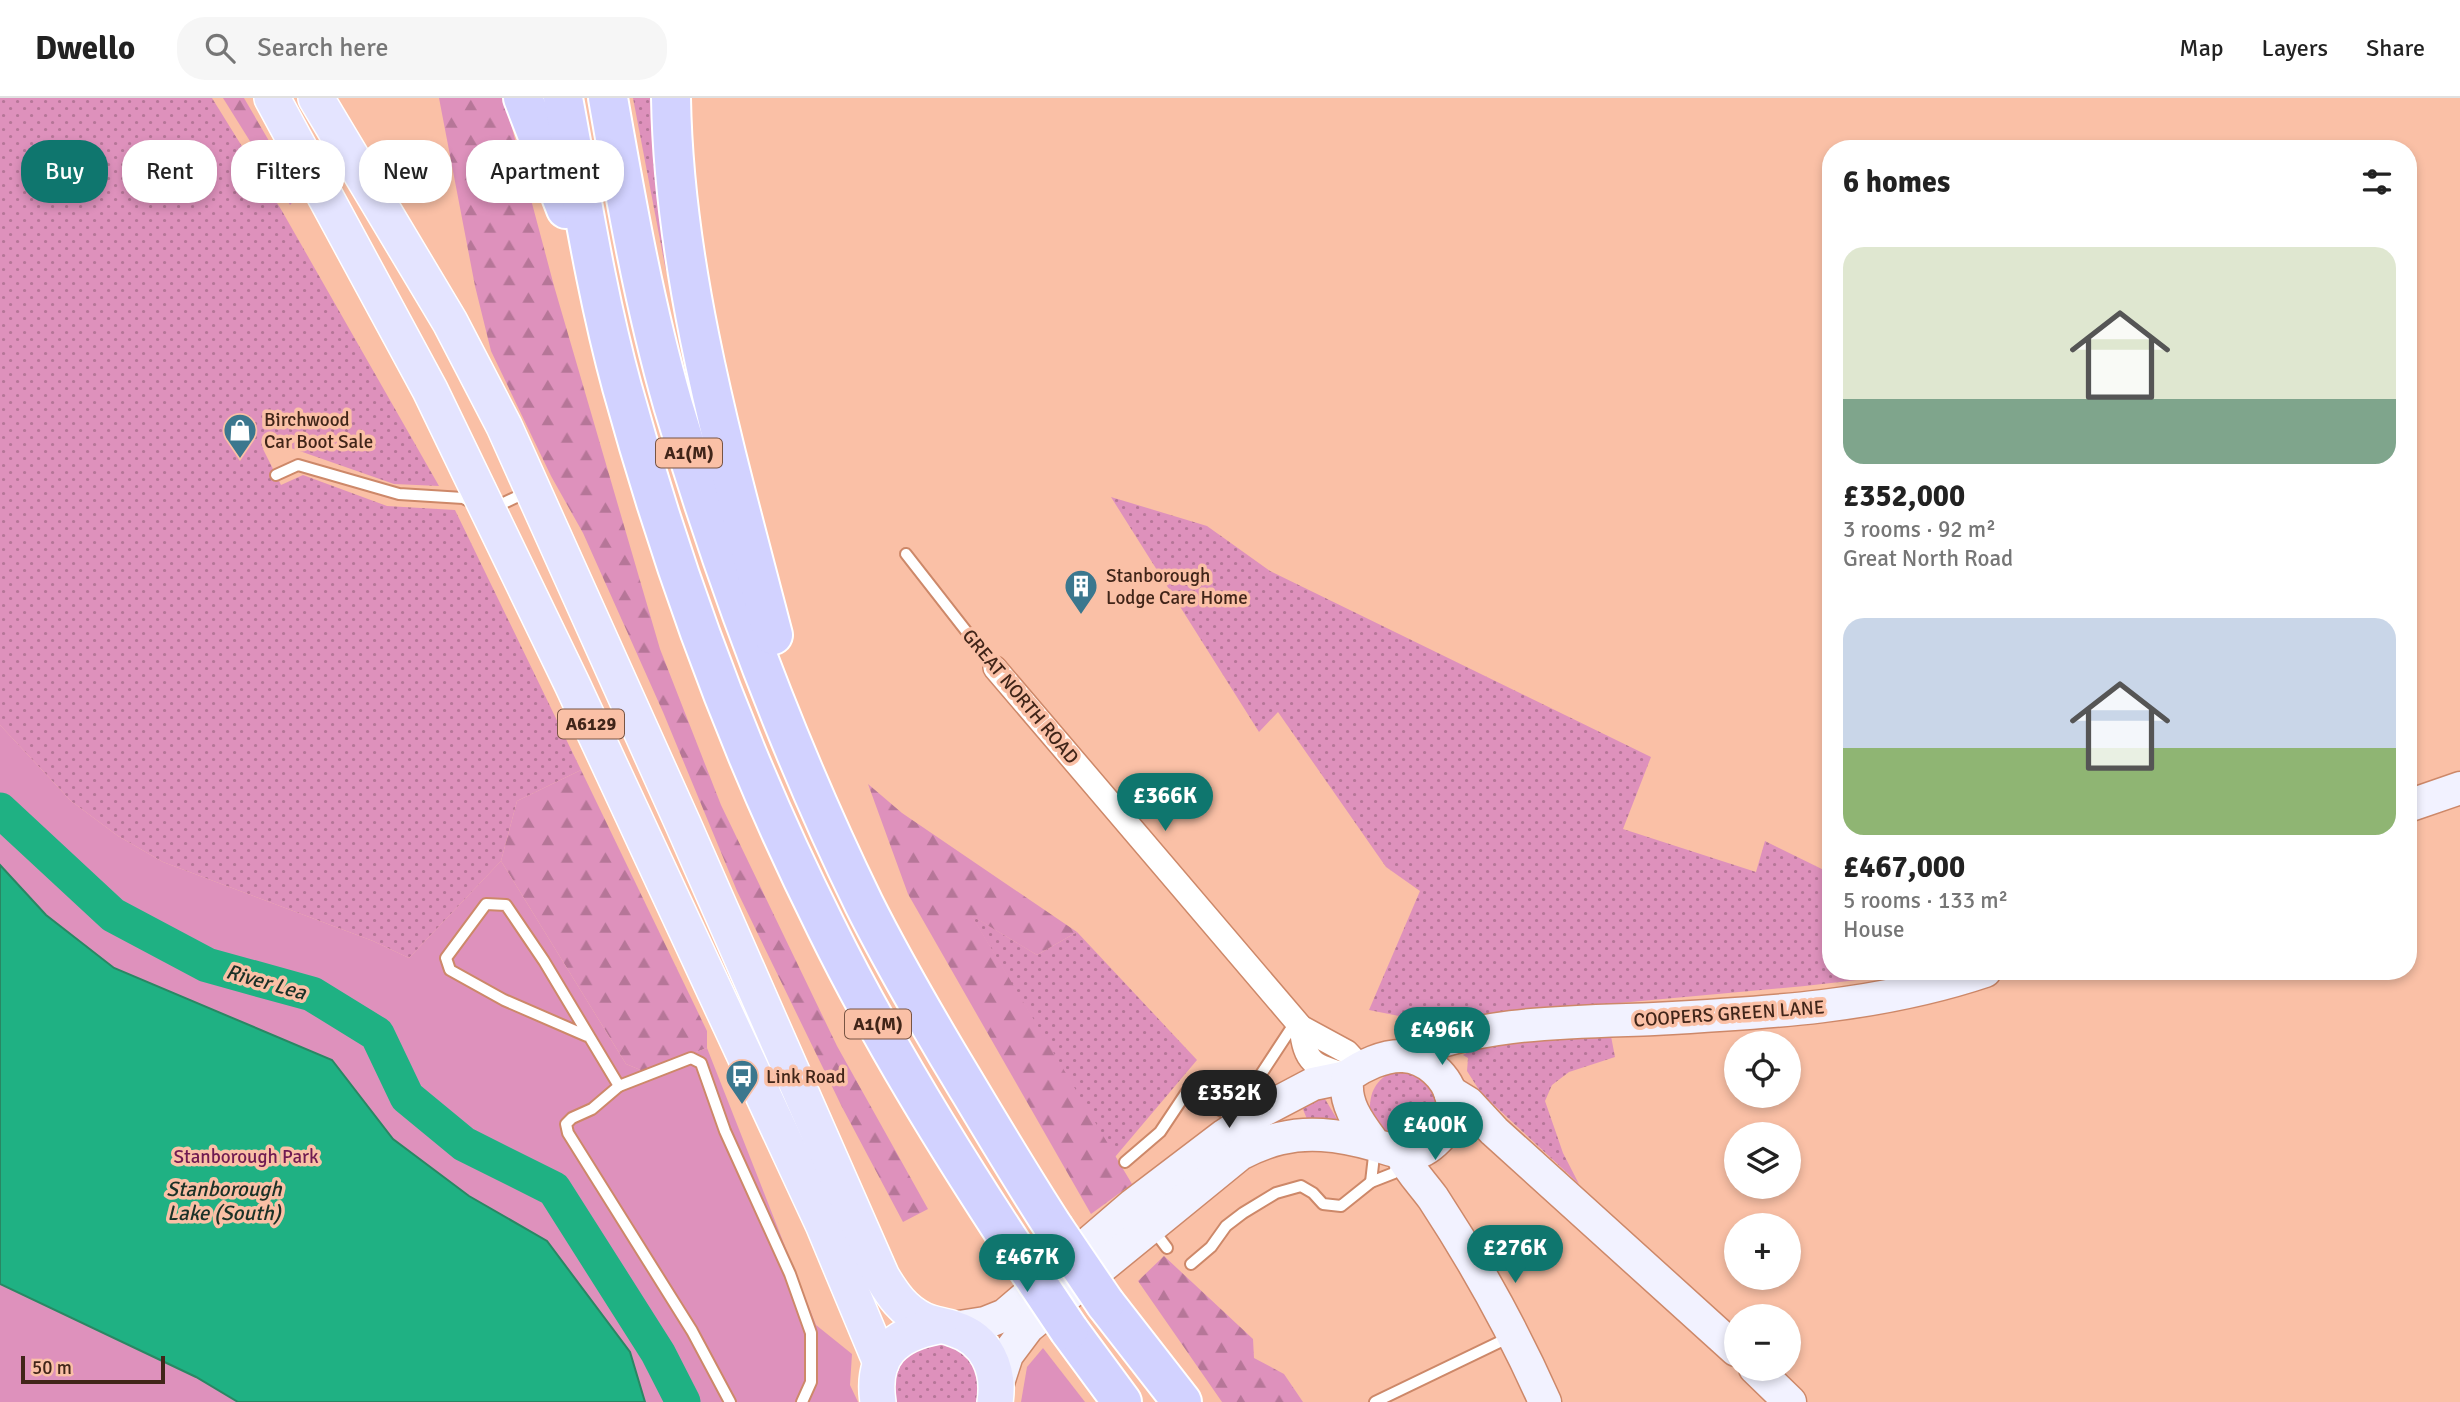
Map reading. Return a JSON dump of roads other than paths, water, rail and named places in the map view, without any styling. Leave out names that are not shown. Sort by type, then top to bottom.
[{"type":"highway","name":"A1(M)","points":[[523,98],[600,296]]},
{"type":"highway","name":"A1(M)","points":[[563,98],[600,296],[622,385],[674,556],[760,785],[826,927],[898,1063],[948,1147],[1016,1251],[1122,1402]]},
{"type":"highway","name":"A1(M)","points":[[608,98],[632,231],[673,404],[749,637],[814,795],[865,906],[923,1013],[1013,1164],[1105,1303],[1182,1402]]},
{"type":"highway","name":"A1(M)","points":[[671,98],[684,248],[697,325],[724,447],[814,795]]},
{"type":"main road","name":"A6129","points":[[272,98],[430,390],[572,684],[823,1224],[876,1389]]},
{"type":"main road","name":"A6129","points":[[316,98],[450,322],[533,490],[806,1101],[882,1278],[894,1298],[904,1308],[923,1320],[945,1327]]},
{"type":"main road","points":[[2417,803],[2460,788]]},
{"type":"main road","name":"COOPERS GREEN LANE","points":[[1402,1056],[1439,1040],[1492,1030],[1815,1009],[1887,997],[1957,980]]},
{"type":"main road","points":[[1431,1196],[1439,1138],[1452,1112],[1447,1085],[1454,1054],[1469,1036]]},
{"type":"main road","points":[[876,1389],[894,1343],[914,1330],[985,1323],[1005,1315],[1133,1205],[1214,1143],[1260,1112],[1313,1084],[1402,1056],[1432,1067],[1494,1131],[1724,1339]]},
{"type":"main road","points":[[1352,1073],[1349,1104],[1358,1122],[1431,1196],[1492,1297],[1545,1402]]},
{"type":"main road","points":[[996,1394],[1007,1355],[1028,1327],[1159,1237],[1240,1154],[1276,1138],[1309,1134],[1343,1137],[1388,1150],[1423,1151],[1439,1138],[1477,1126],[1494,1131]]},
{"type":"main road","points":[[945,1327],[967,1334],[984,1350],[995,1370],[996,1394]]},
{"type":"main road","points":[[1768,1381],[1790,1402]]},
{"type":"street","name":"GREAT NORTH ROAD","points":[[995,668],[1299,1024],[1304,1049],[1320,1068],[1352,1073]]},
{"type":"lane","points":[[276,475],[298,465],[399,494],[463,498],[488,510],[533,490]]},
{"type":"lane","name":"GREAT NORTH ROAD","points":[[906,554],[995,668]]},
{"type":"lane","points":[[587,1037],[504,1000],[450,970],[446,957],[486,904],[506,905],[544,961],[587,1037],[619,1086]]},
{"type":"lane","points":[[1213,1106],[1224,1112],[1250,1091],[1299,1024]]},
{"type":"lane","points":[[730,1402],[692,1331],[568,1133],[566,1124],[572,1118],[592,1109],[619,1086],[691,1058],[701,1063],[725,1131],[762,1208],[811,1333],[811,1382],[802,1402]]},
{"type":"lane","points":[[1125,1161],[1160,1132],[1188,1090],[1199,1097]]},
{"type":"lane","points":[[1191,1264],[1211,1247],[1226,1226],[1276,1193],[1301,1186],[1323,1203],[1341,1206],[1371,1182],[1394,1173],[1388,1150]]},
{"type":"lane","points":[[1371,1182],[1388,1150]]},
{"type":"lane","points":[[1375,1402],[1512,1336]]},
{"type":"water","name":"Stanborough Lake (South)","points":[[0,865],[46,915],[114,968],[332,1060],[393,1139],[469,1196],[547,1241],[630,1352],[645,1402],[238,1402],[196,1377],[0,1284]]},
{"type":"waterway","name":"River Lea","points":[[0,810],[113,915],[207,965],[312,994],[377,1034],[407,1097],[464,1144],[554,1189],[658,1353],[683,1402]]},
{"type":"place","name":"Birchwood Car Boot Sale","points":[[240,460]]},
{"type":"place","name":"Stanborough Lodge Care Home","points":[[1081,616]]},
{"type":"place","name":"Link Road","points":[[742,1106]]},
{"type":"park label","name":"Stanborough Park","points":[[246,1156]]}]
